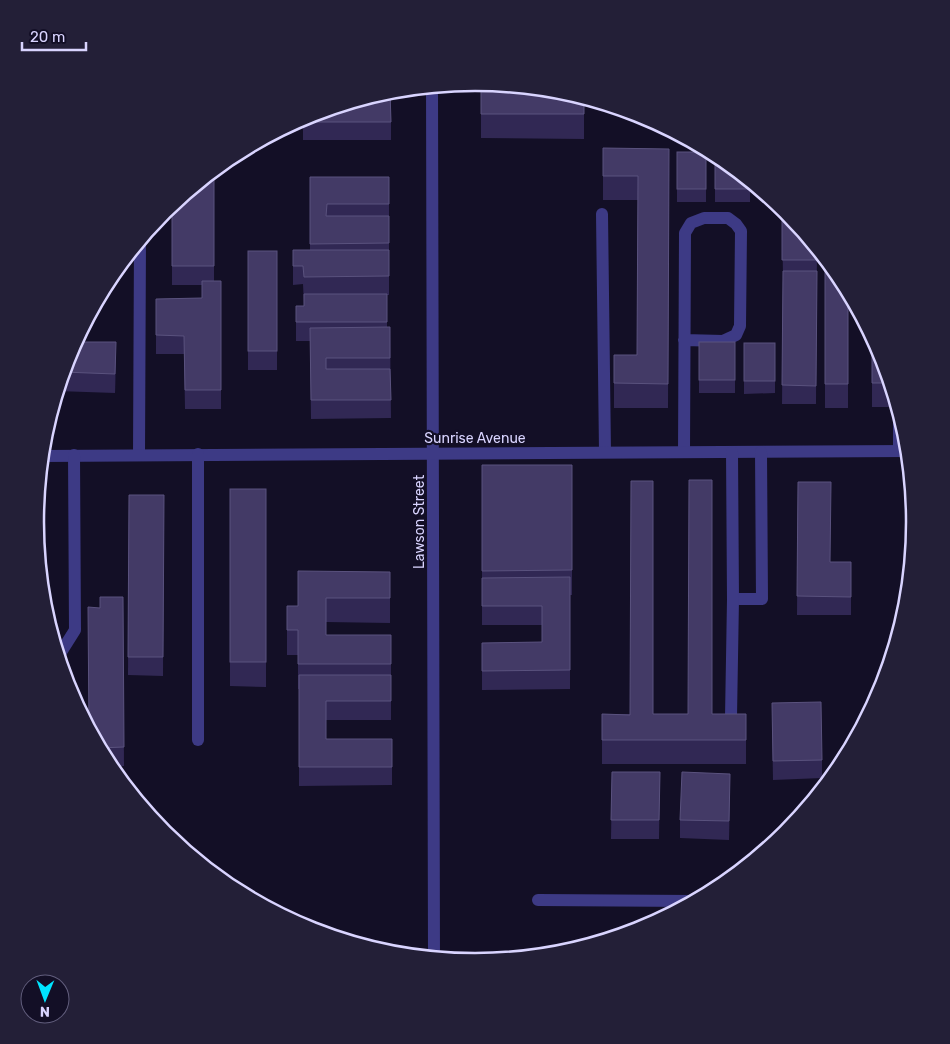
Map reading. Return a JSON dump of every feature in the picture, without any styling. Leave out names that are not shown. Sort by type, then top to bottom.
[{"type":"street","name":"Lawson Street","points":[[432,93],[434,951]]},
{"type":"street","points":[[602,214],[605,452]]},
{"type":"street","points":[[684,340],[723,341],[736,334],[740,326],[741,231],[728,218],[704,218],[698,220],[691,223],[685,233],[684,340],[684,452]]},
{"type":"street","points":[[139,455],[140,251]]},
{"type":"street","name":"Sunrise Avenue","points":[[49,456],[900,451]]},
{"type":"street","points":[[731,717],[733,599],[732,452]]},
{"type":"street","points":[[733,599],[762,599],[761,452]]},
{"type":"street","points":[[198,454],[198,740]]},
{"type":"street","points":[[63,649],[75,630],[74,456]]},
{"type":"street","points":[[538,900],[680,901]]},
{"type":"building","points":[[481,91],[531,94],[584,104],[584,114],[481,114]]},
{"type":"building","points":[[390,99],[391,122],[315,122],[363,105]]},
{"type":"building","points":[[603,148],[669,149],[668,384],[614,383],[614,355],[637,355],[638,176],[603,176]]},
{"type":"building","points":[[677,152],[696,152],[706,158],[706,189],[677,189]]},
{"type":"building","points":[[715,163],[748,189],[715,189]]},
{"type":"building","points":[[310,177],[389,177],[389,204],[327,204],[326,216],[389,216],[389,243],[310,244]]},
{"type":"building","points":[[214,179],[214,266],[172,266],[172,215]]},
{"type":"building","points":[[782,219],[817,260],[782,260]]},
{"type":"building","points":[[293,250],[389,250],[389,276],[304,277],[303,266],[293,266]]},
{"type":"building","points":[[248,251],[277,251],[277,351],[248,351]]},
{"type":"building","points":[[825,270],[848,306],[848,384],[825,384]]},
{"type":"building","points":[[783,271],[817,271],[816,386],[782,385]]},
{"type":"building","points":[[202,281],[221,281],[221,390],[185,390],[184,336],[156,335],[156,299],[202,298]]},
{"type":"building","points":[[304,294],[387,294],[387,322],[296,322],[296,306],[304,306]]},
{"type":"building","points":[[390,327],[390,358],[326,358],[326,369],[390,369],[391,400],[311,400],[310,328]]},
{"type":"building","points":[[83,342],[116,342],[115,374],[71,372]]},
{"type":"building","points":[[699,342],[735,342],[735,380],[699,380]]},
{"type":"building","points":[[744,343],[775,343],[775,381],[744,381]]},
{"type":"building","points":[[872,355],[883,383],[872,383]]},
{"type":"building","points":[[482,465],[572,465],[572,570],[482,571]]},
{"type":"building","points":[[689,480],[712,480],[712,714],[746,714],[746,740],[602,740],[602,714],[630,715],[631,481],[653,481],[653,714],[688,714]]},
{"type":"building","points":[[798,482],[831,482],[830,562],[851,562],[851,597],[797,596]]},
{"type":"building","points":[[230,489],[266,489],[266,662],[230,662]]},
{"type":"building","points":[[129,495],[164,495],[163,657],[128,657]]},
{"type":"building","points":[[298,571],[390,572],[390,598],[326,598],[326,635],[391,635],[391,664],[298,664],[298,630],[287,630],[287,606],[298,606]]},
{"type":"building","points":[[570,577],[570,670],[482,671],[482,643],[542,642],[542,606],[482,606],[482,578]]},
{"type":"building","points":[[100,597],[123,597],[124,747],[108,748],[89,715],[88,607],[100,608]]},
{"type":"building","points":[[299,675],[391,675],[391,701],[326,701],[326,739],[392,739],[392,767],[299,767]]},
{"type":"building","points":[[821,702],[822,760],[773,761],[772,703]]},
{"type":"building","points":[[612,772],[660,772],[659,820],[611,820]]},
{"type":"building","points":[[682,772],[730,774],[729,821],[680,820]]}]
